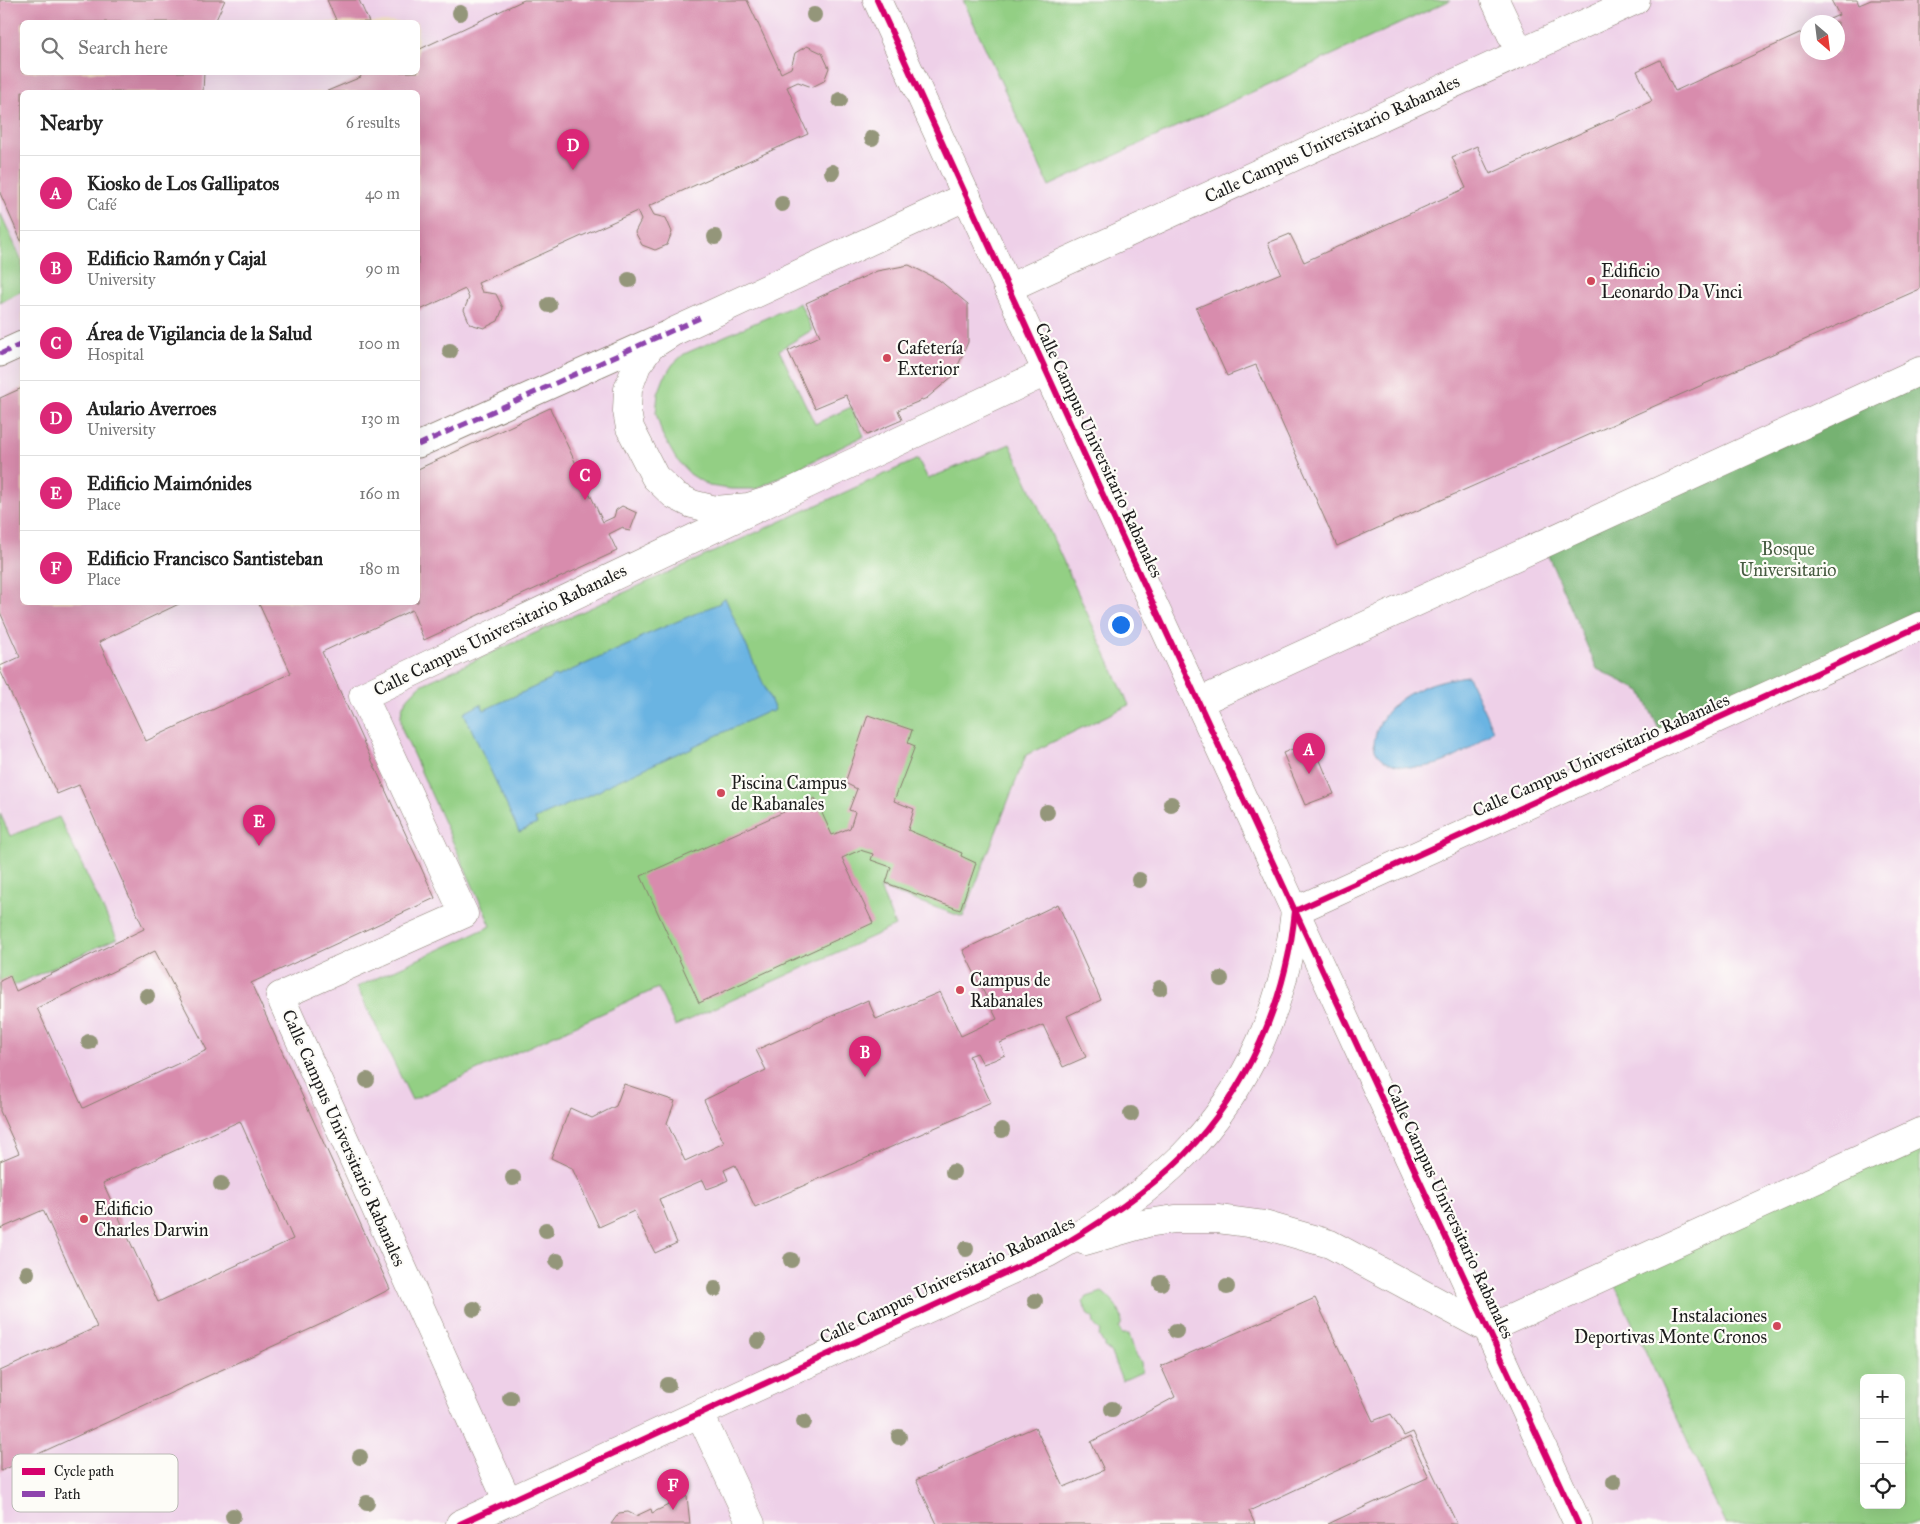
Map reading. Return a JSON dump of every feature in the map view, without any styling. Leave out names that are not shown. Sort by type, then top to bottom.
[{"type":"street","name":"Calle Campus Universitario Rabanales","points":[[877,0],[1046,372],[1578,1524]]},
{"type":"street","points":[[1496,0],[1520,53]]},
{"type":"street","name":"Calle Campus Universitario Rabanales","points":[[1008,288],[1636,0]]},
{"type":"street","name":"Calle Campus Universitario Rabanales","points":[[420,444],[967,196]]},
{"type":"street","name":"Calle Campus Universitario Rabanales","points":[[700,318],[651,346],[637,365],[628,389],[627,411],[630,428],[655,478],[674,495],[692,504],[716,510],[748,507],[780,497]]},
{"type":"street","points":[[0,354],[20,345]]},
{"type":"street","points":[[1198,702],[1920,371]]},
{"type":"street","name":"Calle Campus Universitario Rabanales","points":[[508,1502],[280,996],[464,914],[362,696],[1046,372]]},
{"type":"street","name":"Calle Campus Universitario Rabanales","points":[[1295,911],[1920,626]]},
{"type":"street","name":"Calle Campus Universitario Rabanales","points":[[460,1524],[1048,1253],[1088,1230],[1183,1156],[1227,1103],[1246,1073],[1262,1040],[1273,1010],[1291,944],[1295,911]]},
{"type":"street","name":"Calle Campus Universitario Rabanales","points":[[1488,1329],[1920,1132]]},
{"type":"street","name":"Calle Campus Universitario Rabanales","points":[[1048,1253],[1115,1231],[1147,1223],[1175,1219],[1218,1219],[1264,1225],[1330,1244],[1488,1329]]},
{"type":"street","points":[[700,1414],[751,1524]]},
{"type":"shaded area","name":"Campus de Rabanales","points":[[0,0],[1920,0],[1920,1524],[0,1524]]},
{"type":"green space","points":[[963,0],[1451,0],[1049,186]]},
{"type":"green space","points":[[0,212],[20,257],[20,292],[0,302]]},
{"type":"green space","points":[[800,303],[812,330],[779,350],[815,424],[851,407],[864,436],[756,489],[731,489],[709,486],[690,474],[676,459],[662,434],[656,413],[658,394],[664,378],[673,364],[684,354]]},
{"type":"green space","name":"Bosque Universitario","points":[[1920,371],[1920,626],[1665,742],[1641,691],[1597,669],[1543,544]]},
{"type":"green space","name":"Piscina Campus de Rabanales","points":[[1010,444],[1129,705],[1026,755],[963,917],[880,888],[895,926],[675,1026],[658,988],[412,1100],[357,987],[491,926],[403,732],[401,724],[402,710],[411,694],[423,684],[918,459],[928,479]]},
{"type":"green space","points":[[0,813],[10,836],[59,817],[117,938],[0,992]]},
{"type":"green space","name":"Instalaciones Deportivas Monte Cronos","points":[[1920,1135],[1920,1524],[1726,1524],[1609,1273]]},
{"type":"green space","points":[[1102,1292],[1118,1308],[1122,1319],[1119,1328],[1122,1334],[1129,1334],[1135,1353],[1141,1362],[1142,1372],[1122,1381],[1110,1351],[1104,1348],[1104,1344],[1099,1336],[1101,1332],[1094,1324],[1093,1318],[1088,1315],[1083,1302],[1087,1297]]},
{"type":"water","points":[[725,598],[775,710],[769,711],[692,747],[692,749],[685,750],[535,819],[537,824],[519,832],[464,713],[481,704],[484,710],[550,680],[550,678],[556,677],[637,641],[641,637],[720,603]]},
{"type":"water","points":[[1468,676],[1493,730],[1483,739],[1448,760],[1423,767],[1396,765],[1378,755],[1374,747],[1377,730],[1383,718],[1402,698],[1427,685]]},
{"type":"building","points":[[0,0],[225,0],[216,20],[20,20],[20,75],[204,75],[203,90],[20,90],[20,238],[0,193]]},
{"type":"building","points":[[327,0],[359,0],[368,20],[336,20]]},
{"type":"building","points":[[524,0],[747,0],[781,73],[791,68],[795,53],[807,46],[822,53],[829,68],[824,81],[812,87],[798,82],[787,87],[808,134],[649,206],[654,215],[666,218],[672,232],[667,245],[655,250],[642,245],[635,232],[641,220],[637,211],[478,283],[482,292],[496,294],[503,308],[498,321],[484,328],[470,324],[464,310],[469,298],[465,289],[420,310],[420,90],[330,90],[361,77],[360,75],[420,75],[420,49]]},
{"type":"building","name":"Edificio Leonardo Da Vinci","points":[[1831,0],[1857,0],[1859,5],[1871,0],[1920,0],[1920,289],[1337,546],[1256,365],[1227,376],[1196,308],[1281,273],[1268,243],[1290,234],[1304,262],[1466,188],[1452,157],[1477,146],[1490,174],[1652,101],[1637,71],[1660,60],[1675,91],[1800,34],[1800,60],[1845,60],[1845,15],[1839,15]]},
{"type":"building","points":[[909,265],[939,280],[968,304],[968,342],[954,375],[927,398],[898,410],[902,420],[867,435],[846,395],[815,408],[788,351],[820,336],[806,303],[877,271]]},
{"type":"building","points":[[20,389],[20,605],[177,605],[99,642],[146,741],[291,673],[259,605],[420,605],[420,468],[550,408],[603,522],[614,517],[616,510],[622,506],[637,513],[630,531],[625,530],[623,527],[609,534],[617,551],[424,640],[412,610],[322,652],[435,898],[251,983],[390,1289],[330,1320],[38,1454],[12,1454],[12,1466],[1,1471],[0,1371],[97,1327],[43,1210],[0,1229],[0,1161],[19,1153],[0,1111],[0,981],[10,976],[16,991],[144,929],[79,785],[57,794],[0,670],[0,666],[20,657],[0,612],[0,398]],"holes":[[[155,951],[207,1050],[83,1108],[37,1008]],[[240,1121],[293,1239],[158,1302],[103,1183]]]},
{"type":"building","points":[[868,715],[912,730],[908,743],[915,746],[894,801],[914,809],[908,830],[962,853],[961,856],[976,863],[960,910],[886,883],[891,867],[871,860],[873,854],[860,850],[842,858],[873,923],[699,1003],[641,876],[815,798],[832,835],[850,828],[855,812],[849,810],[857,789],[845,783]]},
{"type":"building","points":[[1312,741],[1334,794],[1305,805],[1283,753]]},
{"type":"building","points":[[1058,904],[1101,1000],[1067,1016],[1086,1057],[1063,1067],[1043,1025],[1000,1043],[1005,1055],[994,1060],[983,1064],[977,1053],[969,1056],[991,1103],[755,1207],[735,1165],[724,1170],[728,1180],[718,1185],[707,1189],[703,1180],[659,1199],[677,1243],[655,1253],[634,1211],[599,1227],[572,1168],[551,1158],[570,1108],[592,1118],[616,1106],[624,1084],[675,1101],[667,1123],[685,1161],[724,1143],[704,1100],[766,1070],[756,1050],[868,1000],[876,1019],[940,992],[961,1036],[997,1019],[963,950]]},
{"type":"building","points":[[1315,1298],[1373,1421],[1391,1414],[1404,1436],[1413,1432],[1457,1524],[1328,1524],[1429,1477],[1410,1437],[1249,1511],[1255,1524],[937,1524],[916,1480],[1035,1427],[1064,1487],[1104,1470],[1091,1442],[1175,1397],[1161,1366]]},
{"type":"building","points":[[687,1496],[690,1524],[611,1524],[619,1513],[628,1512],[636,1516],[651,1509],[652,1513]]},
{"type":"marked path","points":[[420,444],[700,318]]},
{"type":"marked path","points":[[0,354],[20,345]]},
{"type":"cycle path","points":[[877,0],[1085,456],[1578,1524]]},
{"type":"cycle path","points":[[460,1524],[1048,1253],[1102,1221],[1137,1196],[1184,1155],[1207,1129],[1245,1073],[1273,1011],[1283,978],[1295,911],[1920,626]]},
{"type":"place","name":"Aulario Averroes","points":[[573,170]]},
{"type":"place","name":"Edificio Leonardo Da Vinci","points":[[1591,281]]},
{"type":"place","name":"Cafetería Exterior","points":[[887,358]]},
{"type":"place","name":"Área de Vigilancia de la Salud","points":[[585,500]]},
{"type":"place","name":"Kiosko de Los Gallipatos","points":[[1309,774]]},
{"type":"place","name":"Piscina Campus de Rabanales","points":[[721,793]]},
{"type":"place","name":"Edificio Maimónides","points":[[259,846]]},
{"type":"place","name":"Campus de Rabanales","points":[[960,990]]},
{"type":"place","name":"Edificio Ramón y Cajal","points":[[865,1077]]},
{"type":"place","name":"Edificio Charles Darwin","points":[[84,1219]]},
{"type":"place","name":"Instalaciones Deportivas Monte Cronos","points":[[1777,1326]]},
{"type":"place","name":"Edificio Francisco Santisteban","points":[[673,1510]]}]
